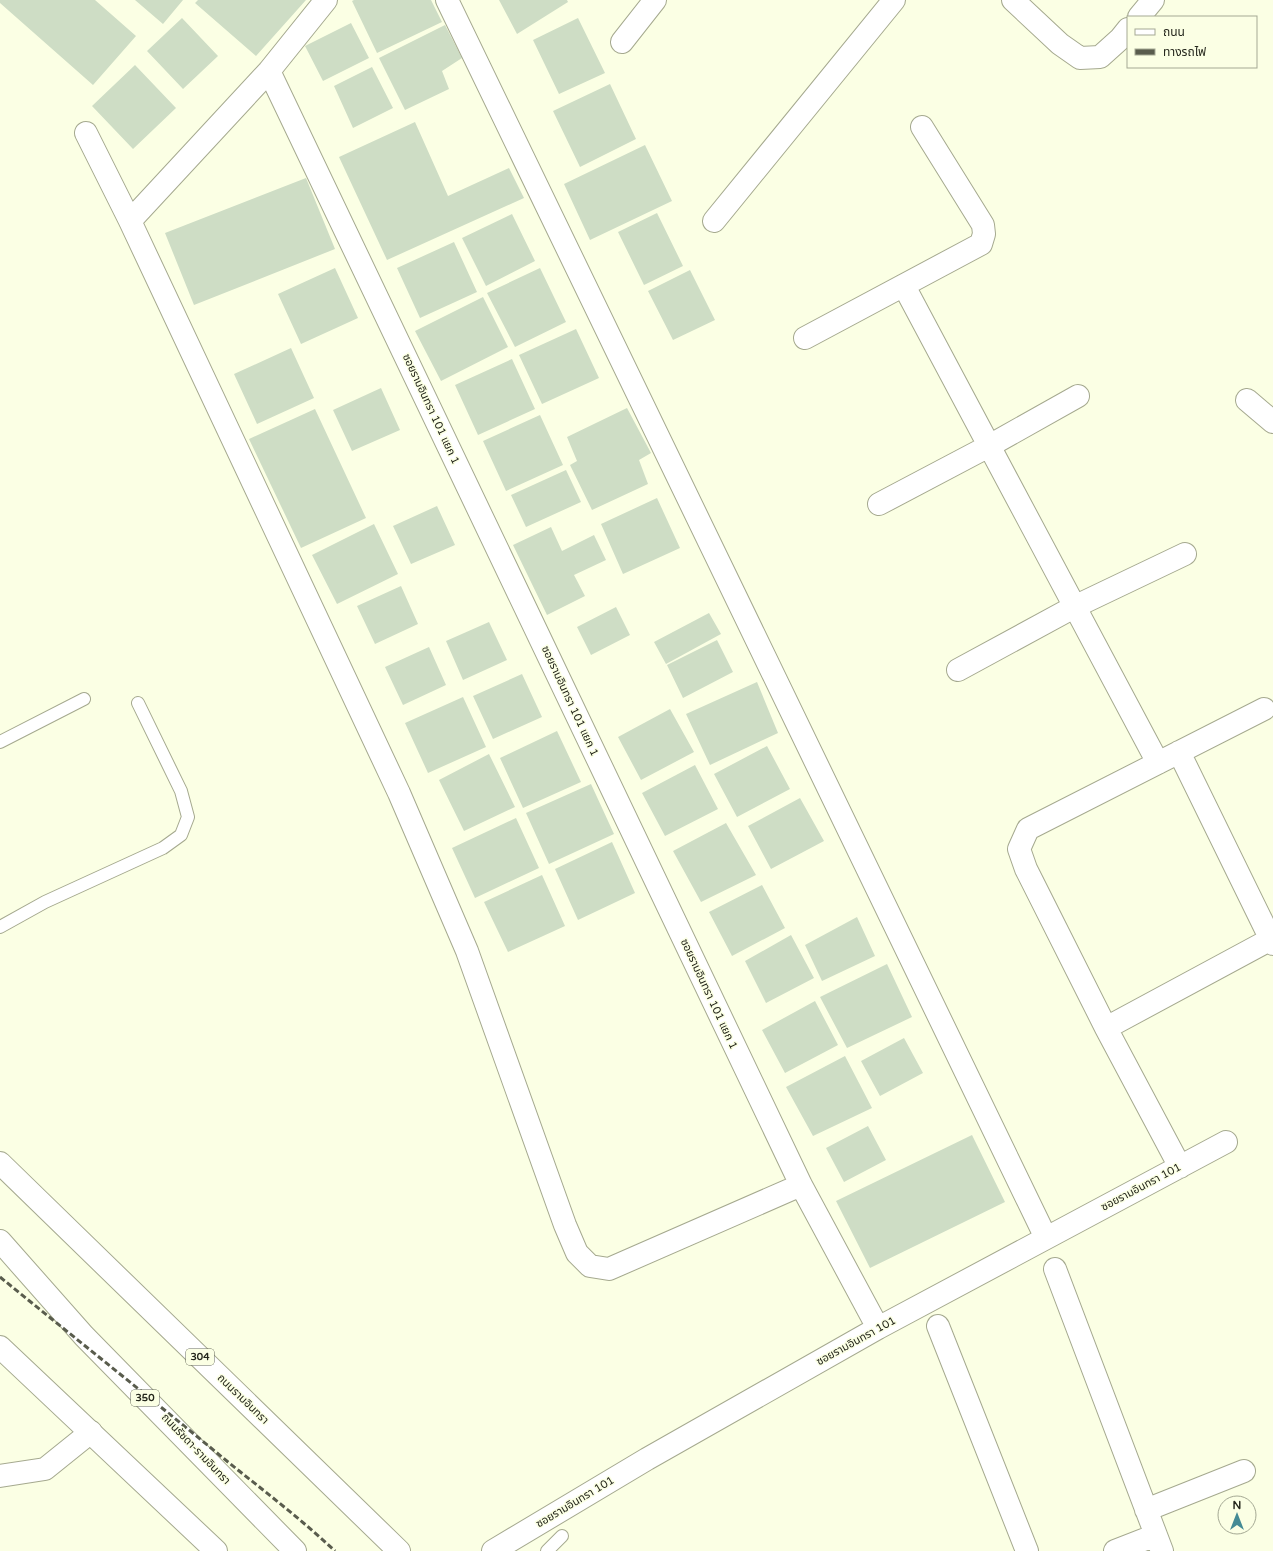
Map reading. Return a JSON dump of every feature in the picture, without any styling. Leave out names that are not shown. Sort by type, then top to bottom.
[{"type":"main road","points":[[130,221],[269,71],[326,0]]},
{"type":"main road","points":[[447,0],[1046,1238]]},
{"type":"main road","points":[[622,42],[655,0]]},
{"type":"main road","points":[[714,221],[894,0]]},
{"type":"main road","points":[[1013,0],[1060,44],[1080,58],[1100,57],[1127,31]]},
{"type":"main road","points":[[1140,16],[1153,0]]},
{"type":"main road","name":"ซอยรามอินทรา 101 แยก 1","points":[[269,71],[801,1186],[878,1328]]},
{"type":"main road","points":[[805,338],[981,244],[984,234],[983,225],[922,127]]},
{"type":"main road","points":[[86,133],[130,221],[399,793],[429,861],[467,951],[564,1225],[576,1253],[590,1266],[609,1269],[801,1186]]},
{"type":"main road","points":[[904,286],[1158,763]]},
{"type":"main road","points":[[879,504],[989,446],[1078,396]]},
{"type":"main road","points":[[1247,400],[1273,422]]},
{"type":"main road","points":[[958,670],[1074,607],[1185,554]]},
{"type":"main road","points":[[1180,1167],[1106,1028],[1026,869],[1019,848],[1028,829],[1264,710]]},
{"type":"main road","points":[[1106,1028],[1272,941],[1179,752]]},
{"type":"main road","name":"ซอยรามอินทรา 101","points":[[492,1551],[648,1458],[878,1328],[1226,1142]]},
{"type":"main road","name":"ถนนรามอินทรา","points":[[0,1163],[399,1551]]},
{"type":"main road","name":"ถนนรัชดา-รามอินทรา","points":[[0,1241],[84,1336],[295,1551]]},
{"type":"main road","points":[[1055,1269],[1159,1543],[1115,1551]]},
{"type":"main road","points":[[938,1326],[1027,1551]]},
{"type":"main road","points":[[0,1347],[216,1551]]},
{"type":"main road","points":[[0,1476],[45,1469],[91,1432]]},
{"type":"main road","points":[[1146,1510],[1244,1471]]},
{"type":"lane","points":[[0,742],[84,699]]},
{"type":"lane","points":[[0,927],[45,902],[163,848],[181,835],[188,817],[181,791],[138,703]]},
{"type":"lane","points":[[546,1551],[562,1536]]},
{"type":"building","points":[[0,0],[95,0],[136,36],[93,85],[0,3]]},
{"type":"building","points":[[135,0],[183,0],[163,24]]},
{"type":"building","points":[[198,0],[306,0],[256,56],[195,3]]},
{"type":"building","points":[[431,0],[442,22],[377,53],[352,1]]},
{"type":"building","points":[[499,0],[567,0],[568,2],[517,34]]},
{"type":"building","points":[[182,18],[218,56],[183,89],[147,51]]},
{"type":"building","points":[[578,18],[605,73],[559,94],[533,40]]},
{"type":"building","points":[[351,23],[369,58],[323,81],[305,46]]},
{"type":"building","points":[[445,25],[462,58],[442,71],[449,89],[405,110],[379,58]]},
{"type":"building","points":[[135,65],[176,108],[133,149],[92,106]]},
{"type":"building","points":[[372,67],[393,108],[353,128],[334,86]]},
{"type":"building","points":[[610,84],[636,139],[580,167],[553,111]]},
{"type":"building","points":[[415,122],[448,196],[509,168],[524,198],[387,260],[339,157]]},
{"type":"building","points":[[645,145],[672,201],[590,240],[564,184]]},
{"type":"building","points":[[306,178],[335,249],[194,305],[165,233]]},
{"type":"building","points":[[657,213],[683,266],[644,285],[618,232]]},
{"type":"building","points":[[512,214],[535,261],[486,286],[462,238]]},
{"type":"building","points":[[454,242],[477,292],[420,318],[397,268]]},
{"type":"building","points":[[335,268],[358,318],[301,344],[278,294]]},
{"type":"building","points":[[540,268],[566,322],[515,347],[487,293]]},
{"type":"building","points":[[690,270],[715,320],[673,340],[648,291]]},
{"type":"building","points":[[483,297],[508,347],[441,381],[415,331]]},
{"type":"building","points":[[576,329],[599,378],[542,404],[519,355]]},
{"type":"building","points":[[291,348],[314,398],[257,424],[234,374]]},
{"type":"building","points":[[512,359],[535,409],[478,435],[455,385]]},
{"type":"building","points":[[381,388],[400,430],[352,451],[333,410]]},
{"type":"building","points":[[627,408],[651,453],[639,460],[648,484],[592,510],[570,465],[577,461],[567,437]]},
{"type":"building","points":[[315,409],[366,518],[301,548],[249,439]]},
{"type":"building","points":[[540,415],[563,465],[506,491],[483,441]]},
{"type":"building","points":[[566,470],[581,502],[526,527],[511,495]]},
{"type":"building","points":[[657,498],[680,548],[623,574],[601,524]]},
{"type":"building","points":[[437,506],[455,545],[411,564],[393,526]]},
{"type":"building","points":[[374,524],[398,574],[337,604],[312,555]]},
{"type":"building","points":[[551,527],[562,551],[594,535],[606,560],[574,575],[585,596],[547,615],[513,545]]},
{"type":"building","points":[[401,586],[418,624],[375,644],[357,606]]},
{"type":"building","points":[[616,607],[630,635],[591,655],[577,627]]},
{"type":"building","points":[[709,613],[721,634],[666,664],[654,642]]},
{"type":"building","points":[[489,622],[507,660],[463,680],[446,641]]},
{"type":"building","points":[[717,640],[733,672],[683,698],[667,665]]},
{"type":"building","points":[[429,647],[446,685],[403,705],[385,667]]},
{"type":"building","points":[[522,674],[542,717],[493,739],[473,696]]},
{"type":"building","points":[[757,682],[778,733],[710,765],[686,714]]},
{"type":"building","points":[[463,697],[486,747],[428,773],[405,723]]},
{"type":"building","points":[[670,709],[694,752],[641,780],[618,737]]},
{"type":"building","points":[[557,731],[581,782],[523,808],[500,758]]},
{"type":"building","points":[[767,746],[790,789],[737,817],[714,774]]},
{"type":"building","points":[[489,754],[515,807],[464,831],[439,780]]},
{"type":"building","points":[[695,765],[718,809],[665,836],[642,793]]},
{"type":"building","points":[[591,784],[614,834],[549,864],[526,813]]},
{"type":"building","points":[[800,798],[824,841],[771,869],[748,826]]},
{"type":"building","points":[[516,818],[539,868],[475,898],[452,848]]},
{"type":"building","points":[[726,823],[756,875],[701,902],[673,851]]},
{"type":"building","points":[[612,842],[635,893],[578,920],[555,869]]},
{"type":"building","points":[[542,875],[565,926],[508,952],[484,902]]},
{"type":"building","points":[[762,885],[785,928],[732,956],[709,912]]},
{"type":"building","points":[[857,917],[875,956],[822,981],[805,945]]},
{"type":"building","points":[[791,935],[814,978],[766,1003],[745,961]]},
{"type":"building","points":[[887,964],[912,1017],[847,1048],[820,997]]},
{"type":"building","points":[[815,1001],[838,1045],[785,1073],[762,1030]]},
{"type":"building","points":[[904,1038],[923,1073],[880,1096],[861,1061]]},
{"type":"building","points":[[845,1056],[872,1108],[813,1136],[786,1087]]},
{"type":"building","points":[[868,1126],[886,1160],[844,1182],[826,1148]]},
{"type":"building","points":[[972,1135],[1005,1202],[870,1268],[836,1201]]},
{"type":"railway","points":[[0,1277],[282,1505],[335,1551]]}]
